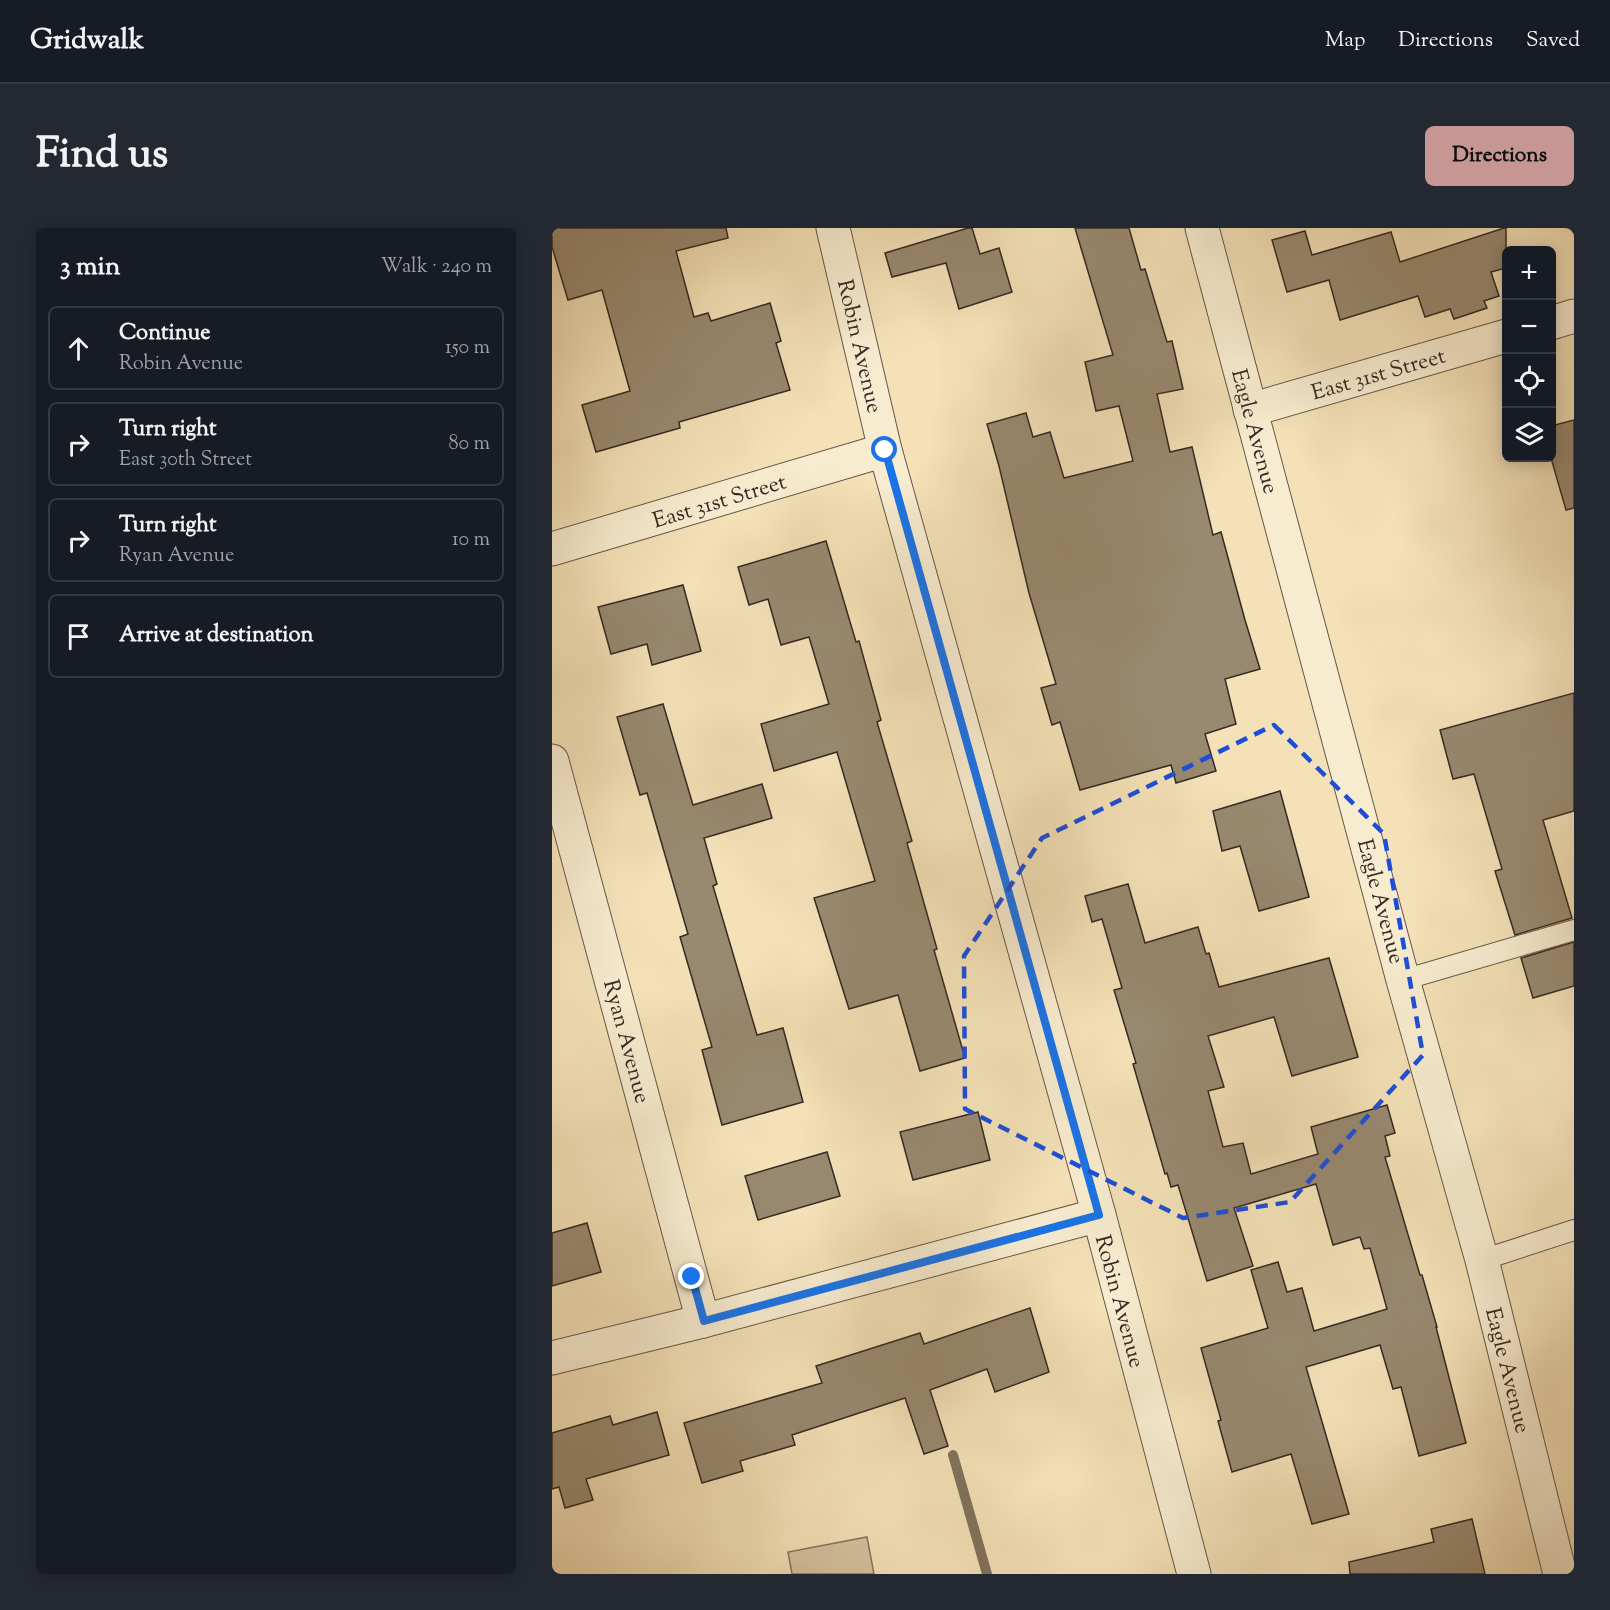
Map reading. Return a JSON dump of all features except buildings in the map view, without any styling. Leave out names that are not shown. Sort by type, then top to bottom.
[{"type":"street","name":"Robin Avenue","points":[[833,228],[885,450],[1099,1215],[1194,1574]]},
{"type":"street","name":"Eagle Avenue","points":[[1202,228],[1403,980],[1482,1260],[1560,1574]]},
{"type":"street","points":[[1556,321],[1574,316]]},
{"type":"street","name":"East 31st Street","points":[[1250,410],[1502,337]]},
{"type":"street","name":"East 31st Street","points":[[552,549],[885,450]]},
{"type":"street","name":"Ryan Avenue","points":[[552,761],[704,1321]]},
{"type":"street","points":[[552,1358],[704,1321],[1099,1215]]},
{"type":"lane","points":[[1403,980],[1574,930]]},
{"type":"lane","points":[[1482,1260],[1574,1230]]},
{"type":"highlighted area","points":[[1274,725],[1384,834],[1423,1055],[1290,1202],[1183,1218],[965,1109],[964,956],[1042,838]]},
{"type":"shaded area","points":[[867,1537],[874,1574],[792,1574],[788,1552]]},
{"type":"waterway","points":[[953,1455],[987,1574]]},
{"type":"route","points":[[692,1277],[704,1321],[1099,1215],[885,450]]}]
